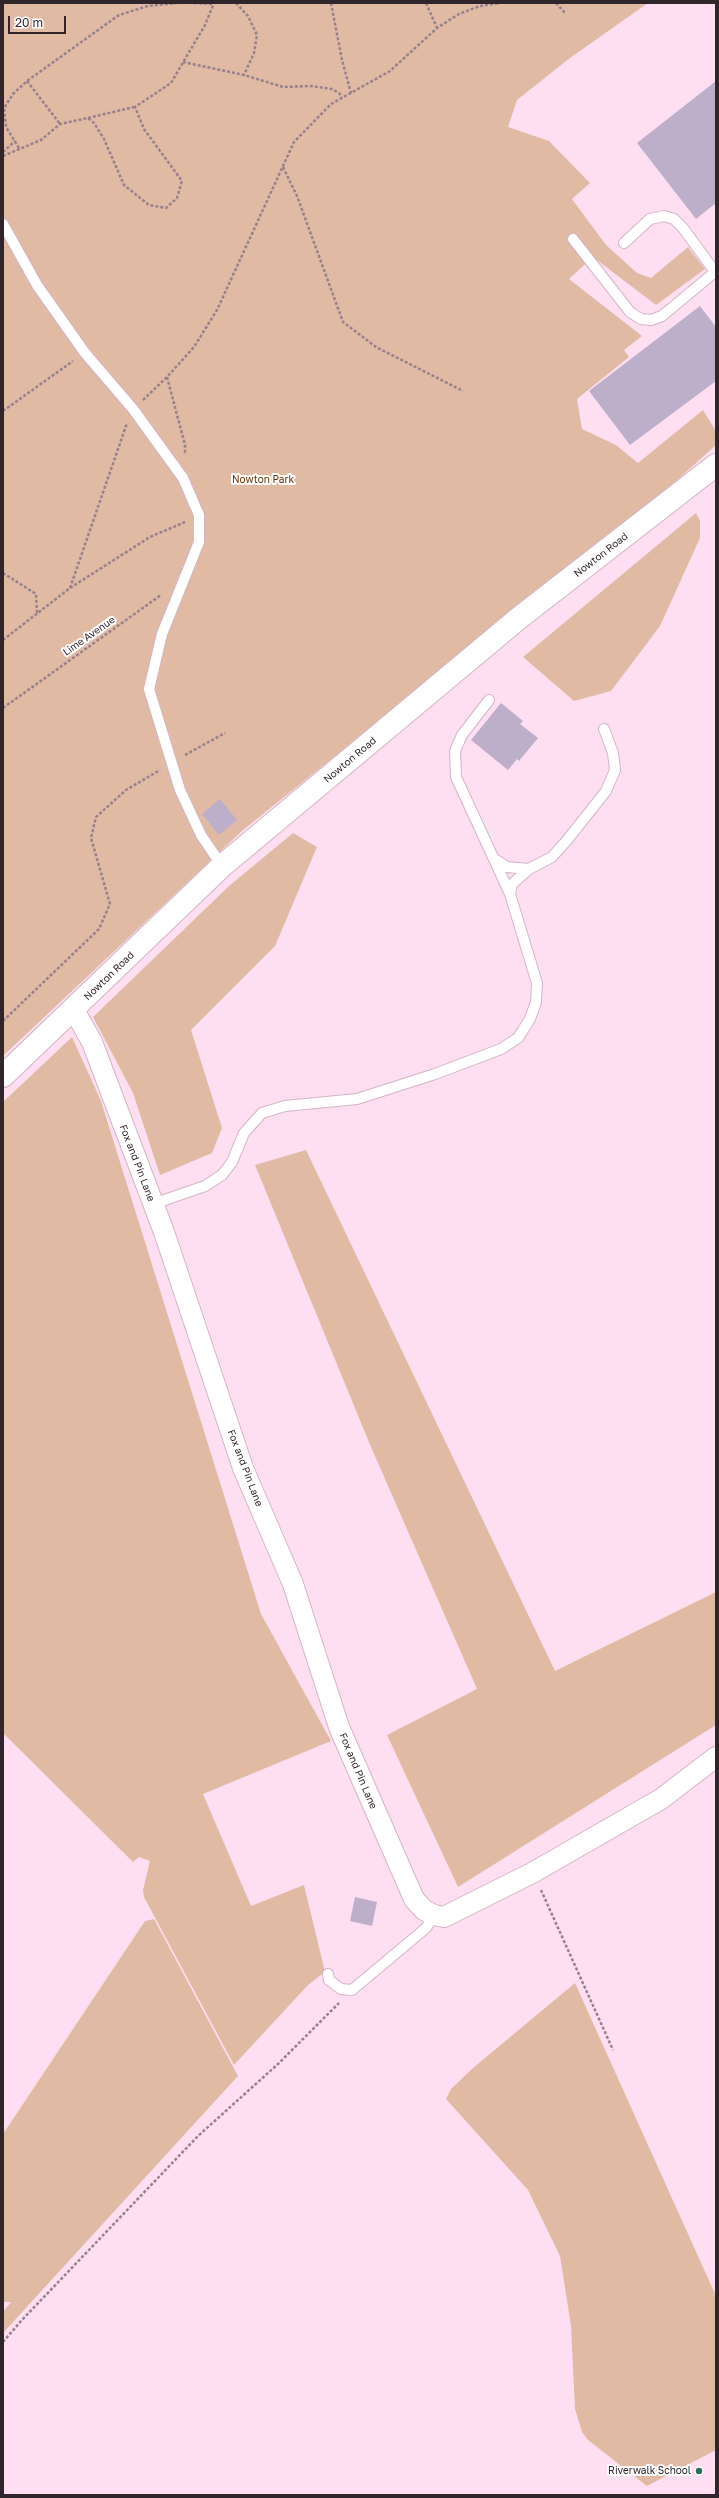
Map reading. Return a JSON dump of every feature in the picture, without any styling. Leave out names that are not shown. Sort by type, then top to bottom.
[{"type":"street","name":"Nowton Road","points":[[3,1076],[74,1010],[222,866],[519,618],[716,465]]},
{"type":"street","name":"Fox and Pin Lane","points":[[74,1010],[92,1042],[164,1232],[243,1468],[293,1584],[339,1727],[414,1899],[424,1910],[434,1915]]},
{"type":"street","points":[[434,1915],[444,1917],[525,1877],[661,1798],[716,1757]]},
{"type":"lane","points":[[573,240],[630,312],[641,319],[651,320],[662,316],[716,273],[683,228],[674,219],[664,216],[650,219],[624,243]]},
{"type":"lane","points":[[3,224],[37,285],[85,353],[133,409],[183,478],[200,515],[199,542],[162,634],[149,689],[180,790],[201,835],[222,866]]},
{"type":"lane","points":[[153,1204],[205,1186],[222,1175],[232,1162],[244,1133],[262,1113],[285,1106],[357,1099],[501,1049],[518,1038],[532,1014],[536,1002],[537,983],[510,894],[496,860],[471,814],[456,777],[455,751],[462,735],[489,700]]},
{"type":"lane","points":[[510,894],[512,884],[529,869],[552,857],[606,791],[615,770],[613,753],[604,729]]},
{"type":"lane","points":[[496,860],[507,867],[529,869]]},
{"type":"lane","points":[[328,1974],[329,1980],[341,1989],[352,1990],[426,1928],[434,1915]]},
{"type":"path","points":[[19,148],[6,127],[4,108],[13,94],[27,81],[119,15],[148,6],[177,3]]},
{"type":"path","points":[[3,156],[41,140],[60,124],[134,107],[171,83],[214,4],[194,3]]},
{"type":"path","points":[[236,3],[248,16],[257,35],[254,53],[244,75]]},
{"type":"path","points":[[331,3],[342,60],[351,93]]},
{"type":"path","points":[[426,3],[437,28]]},
{"type":"path","points":[[70,588],[120,437],[133,409],[167,378],[194,347],[217,310],[294,142],[331,104],[390,71],[437,28],[459,14],[479,4],[500,3]]},
{"type":"path","points":[[556,3],[565,13]]},
{"type":"path","points":[[183,62],[244,75],[283,87],[332,89],[339,93],[342,97]]},
{"type":"path","points":[[27,81],[60,124]]},
{"type":"path","points":[[88,118],[94,123],[104,139],[124,185],[149,205],[166,208],[177,198],[182,181],[144,129],[134,107]]},
{"type":"path","points":[[3,152],[15,141]]},
{"type":"path","points":[[283,167],[297,196],[343,322],[376,347],[464,391]]},
{"type":"path","points":[[3,411],[85,353]]},
{"type":"path","points":[[167,378],[185,445],[183,478]]},
{"type":"path","points":[[3,640],[70,588],[150,538],[200,515]]},
{"type":"path","points":[[3,573],[36,594],[37,613]]},
{"type":"path","name":"Lime Avenue","points":[[3,708],[185,579]]},
{"type":"path","points":[[3,1021],[98,929],[110,904],[91,838],[96,817],[126,790],[172,762],[225,733]]},
{"type":"path","points":[[525,1877],[538,1884],[614,2050]]},
{"type":"path","points":[[3,2342],[21,2321],[198,2136],[278,2064],[352,1990]]},
{"type":"green space","name":"Nowton Park","points":[[3,3],[648,3],[570,58],[517,100],[508,127],[549,141],[590,183],[572,199],[606,245],[637,273],[651,278],[688,247],[705,269],[656,305],[593,257],[569,279],[642,336],[624,350],[629,357],[577,399],[582,429],[616,445],[638,463],[703,410],[716,431],[716,445],[664,492],[243,830],[3,1056]]},
{"type":"green space","points":[[696,513],[700,521],[700,538],[660,626],[611,691],[574,701],[523,657]]},
{"type":"green space","points":[[293,833],[317,847],[275,946],[191,1030],[222,1128],[212,1153],[160,1175],[133,1093],[93,1017],[229,886]]},
{"type":"green space","points":[[72,1037],[101,1101],[261,1614],[331,1741],[203,1794],[251,1906],[304,1885],[325,1972],[308,1985],[234,2065],[144,1897],[143,1890],[150,1861],[139,1857],[133,1862],[3,1733],[3,1102]]},
{"type":"green space","points":[[306,1150],[555,1671],[716,1592],[716,1725],[458,1887],[387,1735],[477,1689],[371,1447],[255,1165]]},
{"type":"green space","points":[[154,1919],[238,2076],[3,2333],[3,2312],[11,2302],[3,2302],[3,2134],[145,1921]]},
{"type":"green space","points":[[575,1983],[716,2296],[716,2450],[647,2486],[588,2440],[582,2432],[575,2409],[571,2326],[560,2256],[528,2190],[446,2099],[451,2089],[473,2068]]},
{"type":"building","points":[[716,81],[716,203],[696,219],[637,143]]},
{"type":"building","points":[[700,306],[716,327],[716,381],[630,445],[589,391]]},
{"type":"building","points":[[501,703],[523,721],[520,724],[538,738],[519,761],[517,759],[508,770],[471,740]]},
{"type":"building","points":[[220,799],[237,820],[219,835],[202,814]]},
{"type":"building","points":[[355,1897],[377,1902],[372,1926],[350,1921]]},
{"type":"place","name":"Riverwalk School","points":[[699,2471]]}]
